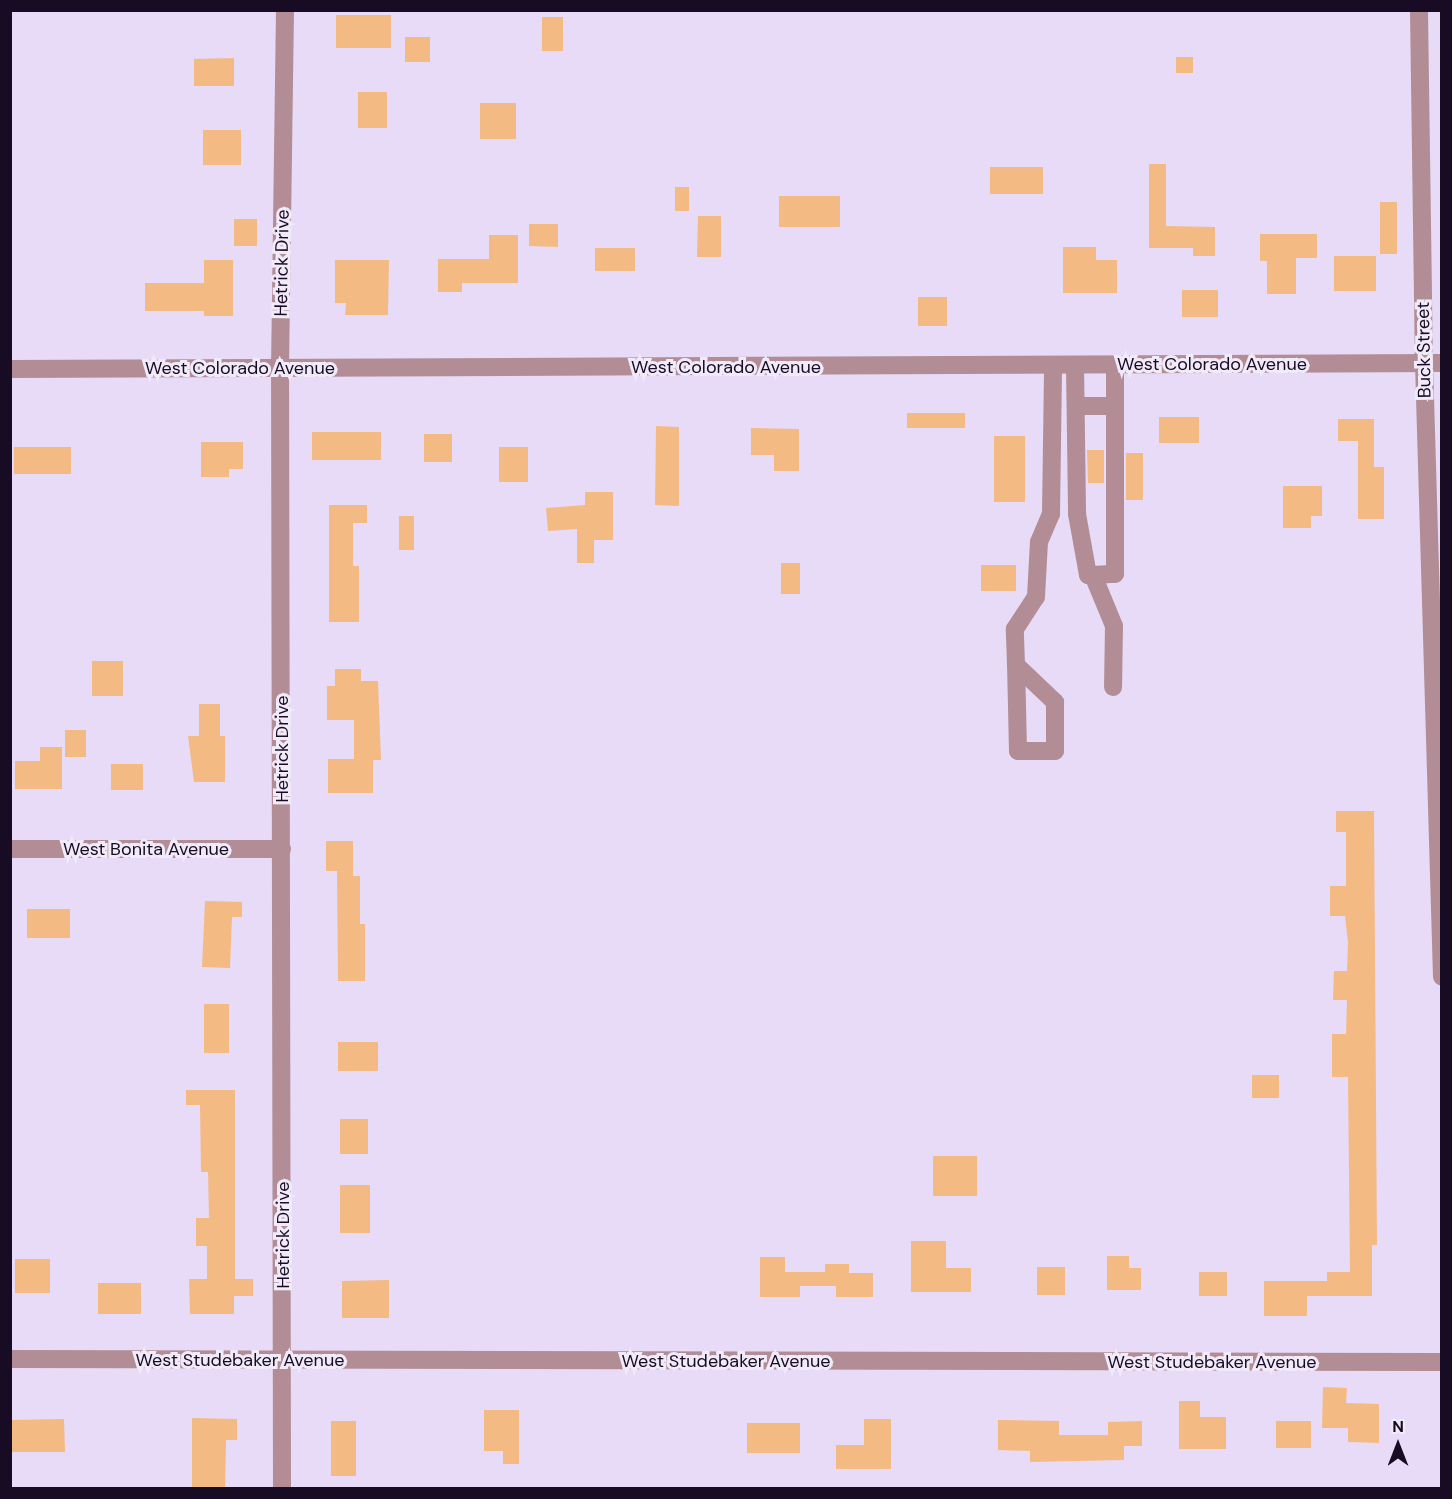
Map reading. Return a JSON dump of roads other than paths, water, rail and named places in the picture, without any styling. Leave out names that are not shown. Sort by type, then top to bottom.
[{"type":"street","name":"Hetrick Drive","points":[[282,1488],[280,368],[285,10]]},
{"type":"street","name":"Buck Street","points":[[1419,10],[1433,363],[1442,977]]},
{"type":"street","name":"West Colorado Avenue","points":[[10,369],[1433,363]]},
{"type":"street","points":[[1016,665],[1055,702],[1055,750],[1018,752],[1015,629],[1036,597],[1039,542],[1051,514],[1053,365]]},
{"type":"street","points":[[1075,365],[1077,514],[1088,575],[1093,575],[1115,574],[1115,365]]},
{"type":"street","points":[[1076,406],[1115,406]]},
{"type":"street","points":[[1093,575],[1114,626],[1113,687]]},
{"type":"street","name":"West Bonita Avenue","points":[[10,849],[282,849]]},
{"type":"street","name":"West Studebaker Avenue","points":[[10,1359],[1442,1362]]}]
